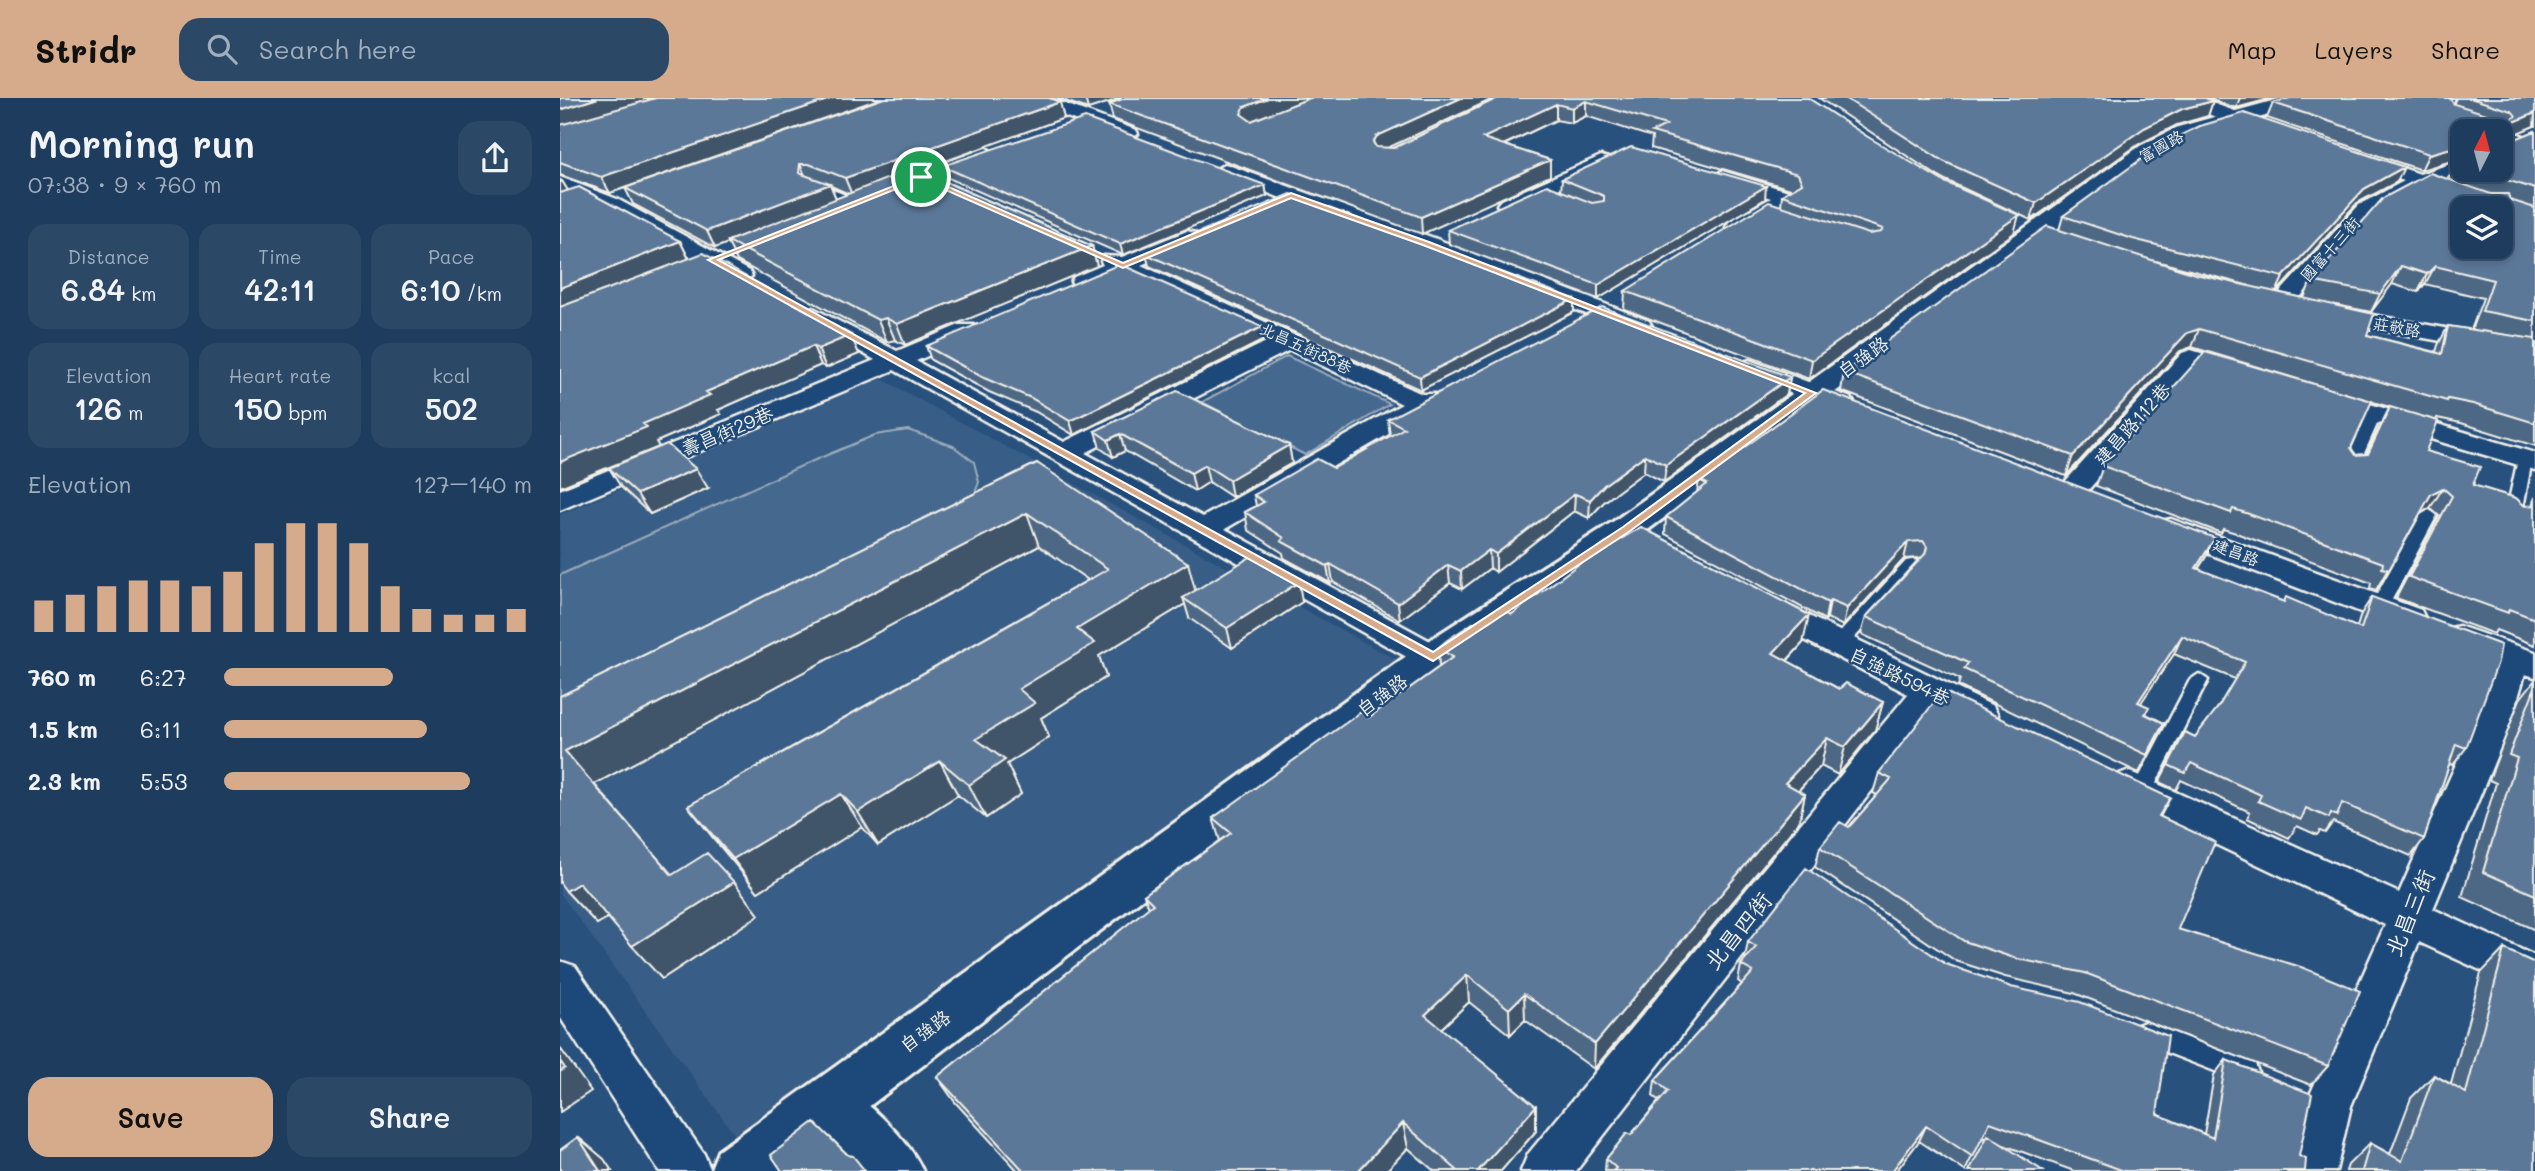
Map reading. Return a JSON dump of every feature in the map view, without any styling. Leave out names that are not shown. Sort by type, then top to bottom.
[{"type":"street","points":[[1033,98],[1148,141]]},
{"type":"street","points":[[2181,98],[2284,135]]},
{"type":"street","name":"富國路","points":[[2038,234],[2148,151],[2186,132],[2306,98]]},
{"type":"street","points":[[1063,128],[1112,111]]},
{"type":"street","points":[[2513,143],[2529,136]]},
{"type":"street","points":[[834,211],[1012,146]]},
{"type":"street","points":[[2334,151],[2535,219]]},
{"type":"street","points":[[1484,216],[1547,192],[1615,156]]},
{"type":"street","points":[[1207,164],[1426,243],[1662,335]]},
{"type":"street","name":"國富十三街","points":[[2281,305],[2366,209],[2421,180],[2450,170]]},
{"type":"street","points":[[1708,173],[1788,197],[1769,214],[1717,240]]},
{"type":"street","points":[[921,177],[959,193]]},
{"type":"street","points":[[560,183],[724,255],[761,286]]},
{"type":"street","points":[[602,200],[635,194]]},
{"type":"street","points":[[1265,206],[1291,195]]},
{"type":"street","points":[[1060,292],[1213,228]]},
{"type":"street","points":[[1426,243],[1449,233]]},
{"type":"street","name":"自強路","points":[[737,1171],[1433,657],[1644,539],[1812,393],[2038,234]]},
{"type":"street","name":"北昌五街88巷","points":[[1098,254],[1290,340],[1421,404]]},
{"type":"street","points":[[687,270],[724,255]]},
{"type":"street","points":[[1564,329],[1623,297]]},
{"type":"street","name":"莊敬路","points":[[2254,298],[2535,351]]},
{"type":"street","points":[[785,300],[1433,657]]},
{"type":"street","name":"壽昌街29巷","points":[[560,501],[984,323]]},
{"type":"street","points":[[1064,453],[1290,340]]},
{"type":"street","name":"建昌路112巷","points":[[2072,491],[2191,358],[2270,382]]},
{"type":"street","points":[[1724,359],[1864,412]]},
{"type":"street","points":[[1202,530],[1457,385]]},
{"type":"street","points":[[2296,390],[2530,460]]},
{"type":"street","name":"建昌路","points":[[2149,520],[2524,661]]},
{"type":"street","name":"自強路594巷","points":[[1732,587],[1838,645],[2005,727]]},
{"type":"street","name":"北昌三街","points":[[2312,1171],[2317,1101],[2409,915],[2493,721],[2524,661]]},
{"type":"street","name":"北昌四街","points":[[1545,1171],[1803,871],[1930,691]]},
{"type":"street","points":[[2091,769],[2535,976]]},
{"type":"street","points":[[560,980],[687,1171]]},
{"type":"street","points":[[829,1102],[899,1171]]},
{"type":"lane","points":[[811,185],[858,202]]},
{"type":"lane","points":[[571,204],[602,200]]},
{"type":"lane","points":[[2350,469],[2375,413]]},
{"type":"lane","points":[[2513,519],[2530,460]]},
{"type":"lane","points":[[2379,607],[2429,515]]},
{"type":"lane","points":[[1838,645],[1912,565]]},
{"type":"lane","points":[[2141,793],[2199,680]]},
{"type":"lane","points":[[2124,1025],[2263,1078]]},
{"type":"shaded area","points":[[1287,356],[1390,404],[1305,455],[1202,402]]},
{"type":"shaded area","points":[[880,378],[1404,664],[742,1145],[560,893],[560,515]]},
{"type":"shaded area","points":[[908,430],[953,446],[974,462],[979,482],[972,501],[560,701],[560,575],[875,435]]},
{"type":"building","points":[[560,98],[598,98],[560,110]]},
{"type":"building","points":[[656,98],[833,98],[601,177],[560,162],[560,125]]},
{"type":"building","points":[[884,98],[1049,98],[1060,102],[845,178],[809,164],[800,164],[799,173],[830,184],[707,231],[625,188]]},
{"type":"building","points":[[1125,98],[1268,98],[1244,107],[1241,114],[1251,121],[1310,98],[1461,98],[1377,136],[1373,142],[1376,147],[1394,148],[1498,98],[1808,98],[1943,181],[2019,215],[1812,360],[1625,291],[1769,202],[1869,234],[1881,232],[1883,229],[1782,195],[1802,183],[1798,174],[1652,132],[1666,125],[1586,101],[1572,108],[1556,104],[1483,138],[1550,160],[1421,217],[1109,104]]},
{"type":"building","points":[[1845,98],[2205,98],[2213,101],[2182,109],[2144,128],[2036,203],[1943,161]]},
{"type":"building","points":[[2290,98],[2452,98],[2450,99],[2454,104],[2503,119],[2450,119],[2450,148],[2429,154],[2273,103]]},
{"type":"building","points":[[2470,98],[2535,98],[2535,113],[2513,122],[2512,119],[2516,116],[2512,111]]},
{"type":"building","points":[[2244,113],[2404,167],[2364,189],[2283,277],[2133,239],[2063,216],[2162,144],[2200,126]]},
{"type":"building","points":[[1085,118],[1265,185],[1120,244],[942,166]]},
{"type":"building","points":[[2535,131],[2535,189],[2513,182],[2513,140]]},
{"type":"building","points":[[1631,147],[1766,186],[1598,285],[1448,230],[1547,185],[1592,203],[1604,201],[1604,196],[1562,179]]},
{"type":"building","points":[[914,168],[1092,246],[897,324],[886,318],[878,320],[728,241]]},
{"type":"building","points":[[2430,173],[2491,194],[2509,196],[2450,196],[2450,259],[2513,259],[2513,201],[2535,208],[2535,321],[2482,311],[2493,280],[2435,266],[2427,274],[2401,266],[2380,294],[2311,281],[2383,198]]},
{"type":"building","points":[[579,187],[680,241],[560,288],[560,193]]},
{"type":"building","points":[[1291,194],[1574,299],[1420,377],[1146,254]]},
{"type":"building","points":[[2047,226],[2195,274],[2374,314],[2367,335],[2442,354],[2448,326],[2535,339],[2535,423],[2473,404],[2448,399],[2447,401],[2199,329],[2187,333],[2073,456],[1844,372]]},
{"type":"building","points":[[703,253],[851,335],[818,349],[813,346],[706,392],[710,395],[643,424],[647,427],[560,462],[560,307]]},
{"type":"building","points":[[1120,264],[1262,327],[1070,421],[1031,398],[984,378],[926,346]]},
{"type":"building","points":[[1602,307],[1790,377],[1666,465],[1645,455],[1604,485],[1590,500],[1575,494],[1496,554],[1489,550],[1461,571],[1448,565],[1398,603],[1330,564],[1327,566],[1281,541],[1284,538],[1245,512],[1264,502],[1254,495],[1317,459],[1334,468],[1404,428],[1388,419]]},
{"type":"building","points":[[2205,352],[2372,401],[2351,448],[2356,455],[2368,454],[2390,407],[2438,421],[2426,451],[2480,467],[2473,485],[2516,498],[2525,506],[2535,505],[2535,619],[2509,609],[2508,613],[2409,577],[2452,496],[2443,488],[2431,494],[2389,570],[2382,568],[2383,563],[2246,513],[2233,509],[2231,513],[2103,466]]},
{"type":"building","points":[[1823,390],[2215,538],[2196,568],[2284,602],[2286,597],[2361,629],[2372,597],[2501,645],[2498,662],[2466,748],[2456,744],[2424,839],[2342,803],[2337,816],[2331,813],[2329,818],[2306,808],[2301,820],[2258,801],[2261,795],[2191,763],[2185,773],[2168,765],[2185,732],[2195,737],[2219,706],[2245,662],[2182,636],[2138,702],[2149,707],[2145,714],[2164,723],[2147,755],[1964,669],[1968,663],[1866,617],[1925,554],[1927,547],[1923,541],[1908,542],[1847,608],[1830,601],[1828,603],[1666,517],[1707,484],[1699,480]]},
{"type":"building","points":[[1177,391],[1289,445],[1229,480],[1205,465],[1191,473],[1120,434],[1108,440],[1095,431]]},
{"type":"building","points":[[667,444],[696,469],[637,494],[609,468]]},
{"type":"building","points":[[1037,463],[1188,563],[1077,629],[1095,643],[1019,689],[1035,703],[976,739],[1005,760],[969,785],[940,761],[858,812],[841,794],[733,859],[688,806],[1108,569],[1027,513],[565,751],[672,875],[707,853],[734,882],[632,946],[579,883],[566,891],[560,883],[560,696]]},
{"type":"building","points":[[1641,527],[1809,615],[1773,653],[1839,689],[1846,683],[1883,702],[1845,747],[1827,738],[1785,783],[1805,794],[1595,1044],[1524,994],[1509,1009],[1467,975],[1425,1015],[1536,1106],[1478,1171],[1458,1171],[1403,1123],[1358,1171],[1024,1171],[937,1077],[1153,904],[1144,895],[1231,833],[1213,818],[1361,712],[1368,718],[1453,657],[1438,648],[1446,641],[1473,623],[1480,627],[1505,610],[1512,614],[1612,539],[1616,542]]},
{"type":"building","points":[[1252,556],[1299,582],[1227,628],[1183,598]]},
{"type":"building","points":[[2535,687],[2535,895],[2483,872],[2517,758],[2509,755]]},
{"type":"building","points":[[1943,691],[2170,798],[2159,816],[2215,842],[2178,929],[2301,967],[2360,991],[2328,1066],[2085,973],[2014,958],[1964,941],[1820,847],[1840,822],[1849,827],[1891,779],[1879,773]]},
{"type":"building","points":[[1806,868],[1946,964],[2011,987],[2080,1002],[2168,1036],[2157,1114],[2213,1138],[2226,1060],[2312,1094],[2299,1156],[2306,1159],[2305,1171],[2124,1171],[1990,1122],[1973,1157],[1926,1126],[1892,1171],[1613,1171],[1616,1168],[1606,1159],[1627,1133],[1631,1135],[1668,1091],[1655,1080],[1753,972],[1741,965],[1756,947],[1748,942]]},
{"type":"building","points":[[2504,949],[2535,963],[2535,1171],[2362,1171],[2370,1143],[2402,1161],[2434,1075],[2466,1093]]},
{"type":"building","points":[[814,1122],[848,1155],[853,1156],[865,1171],[782,1171],[771,1155]]},
{"type":"building","points":[[1988,1135],[2043,1171],[1969,1171]]},
{"type":"building","points":[[578,1137],[600,1171],[560,1171],[560,1150]]},
{"type":"route","points":[[921,177],[1123,265],[1291,195],[1426,243],[1812,393],[1626,529],[1433,657],[712,260],[921,177]]}]
